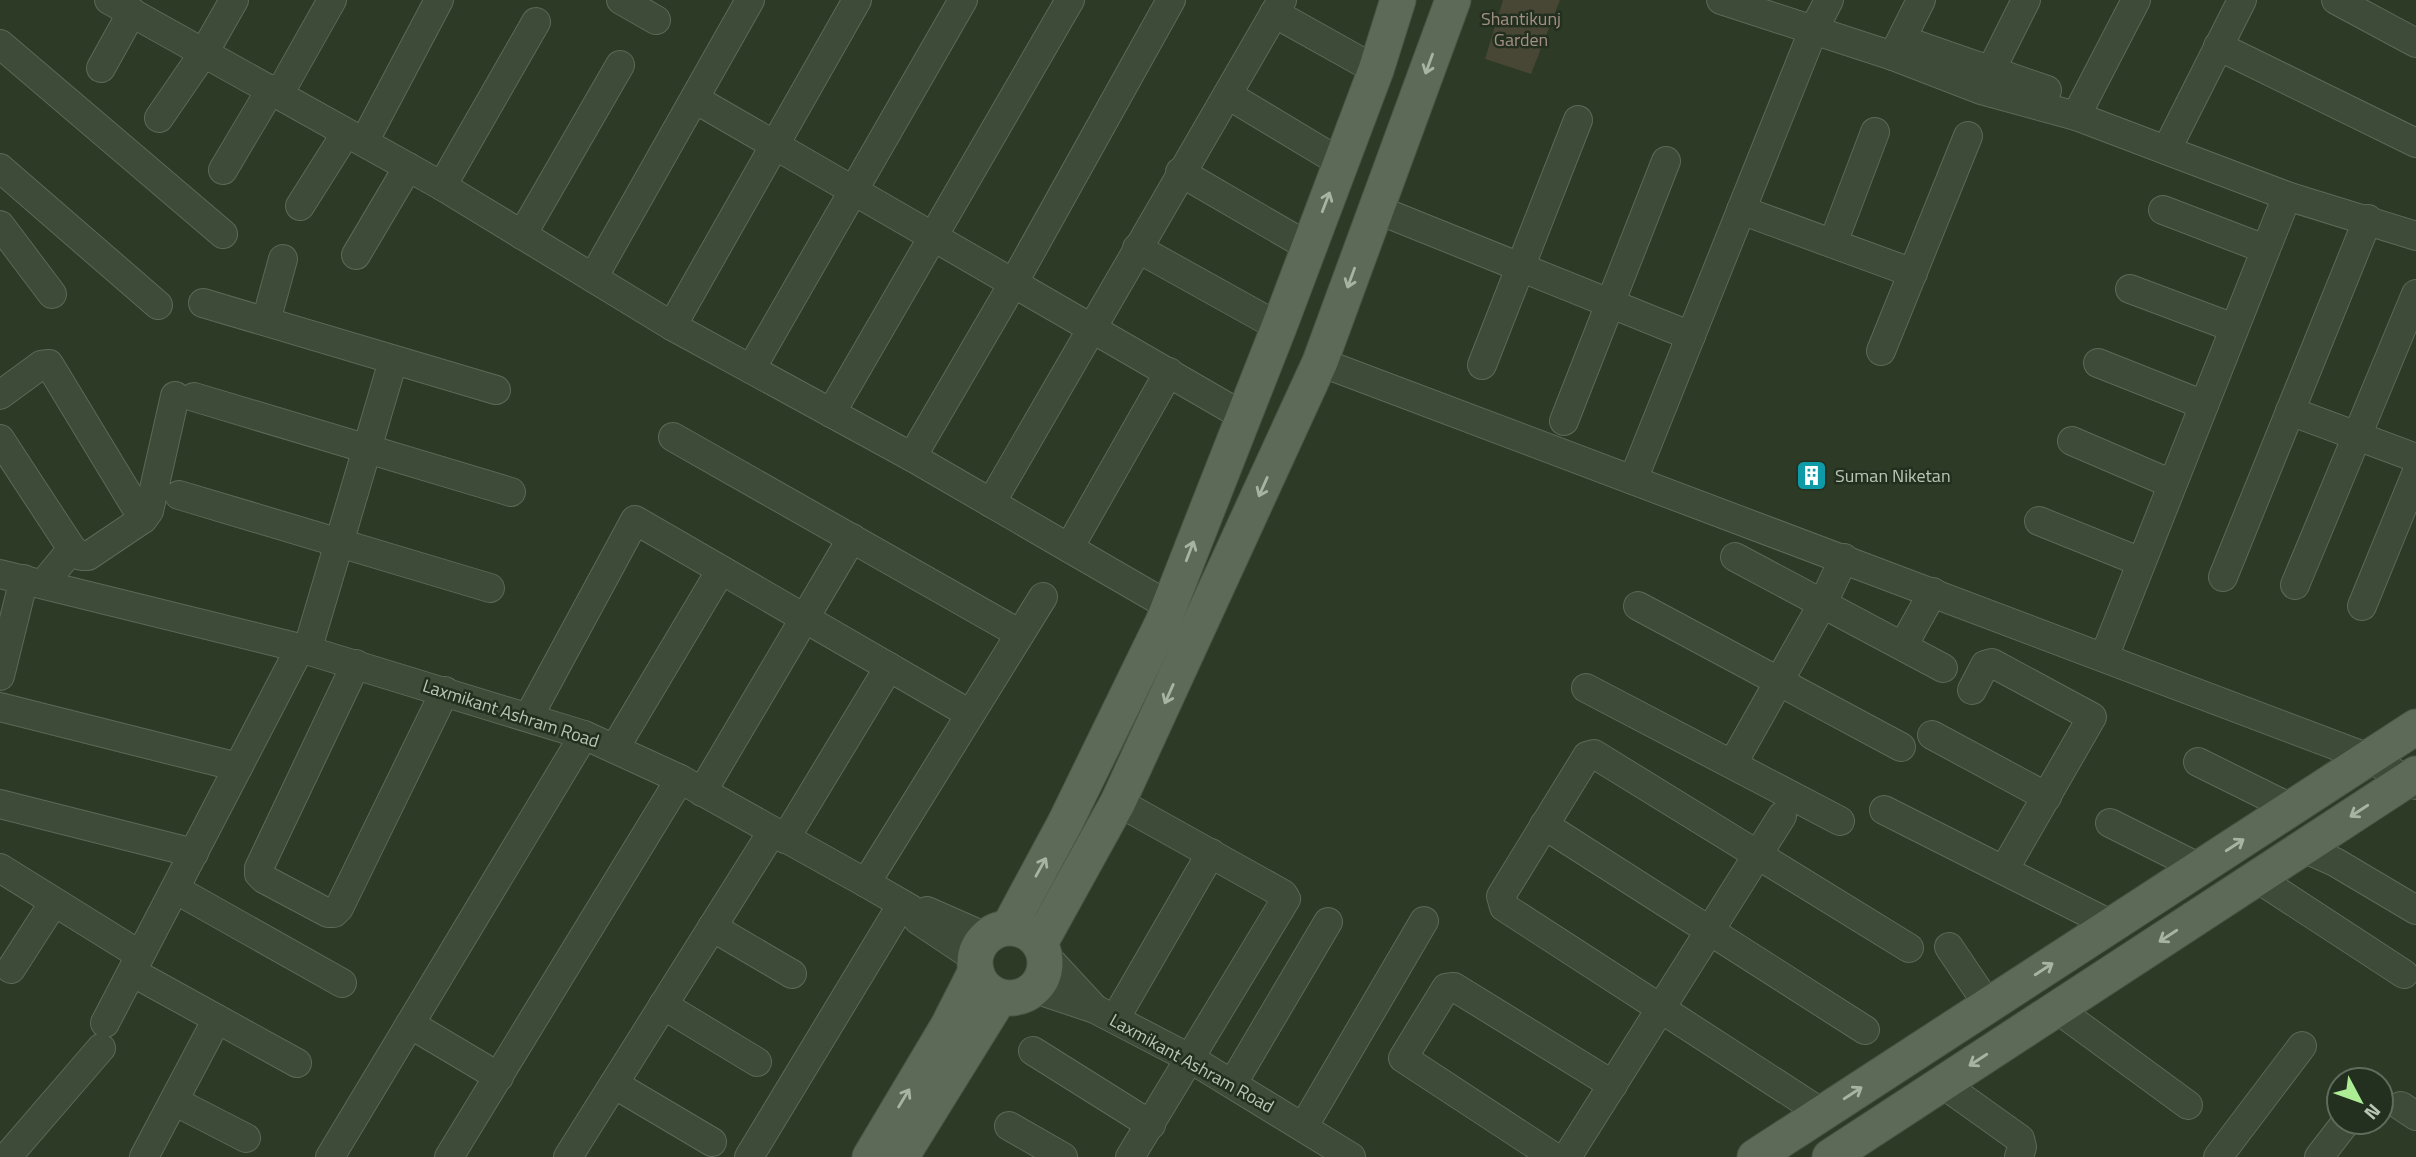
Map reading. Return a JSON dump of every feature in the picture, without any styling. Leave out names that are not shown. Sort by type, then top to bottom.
[{"type":"main road","points":[[870,1157],[948,1026],[987,948],[1065,823],[1169,606],[1310,247],[1376,70],[1398,0]]},
{"type":"main road","points":[[1043,949],[1118,802],[1320,362],[1453,0]]},
{"type":"main road","points":[[1755,1157],[2416,727]]},
{"type":"main road","points":[[1830,1157],[2303,848],[2413,780]]},
{"type":"main road","points":[[1032,934],[1043,949],[1046,967],[1035,989],[1012,998],[1000,997],[989,991],[987,948],[1032,934]]},
{"type":"main road","points":[[901,1157],[1000,997]]},
{"type":"street","points":[[159,118],[205,51],[234,0]]},
{"type":"street","points":[[223,170],[332,0]]},
{"type":"street","points":[[300,206],[355,138],[439,0]]},
{"type":"street","points":[[621,0],[656,20]]},
{"type":"street","points":[[593,278],[750,0]]},
{"type":"street","points":[[672,326],[778,145],[857,0]]},
{"type":"street","points":[[751,369],[963,0]]},
{"type":"street","points":[[831,413],[936,237],[1070,0]]},
{"type":"street","points":[[912,457],[1014,282],[1171,0]]},
{"type":"street","points":[[1721,0],[1820,17]]},
{"type":"street","points":[[1767,0],[1820,17],[1985,81],[2080,109],[2170,143],[2416,223]]},
{"type":"street","points":[[1897,48],[1921,0]]},
{"type":"street","points":[[1985,81],[2026,0]]},
{"type":"street","points":[[2080,109],[2136,0]]},
{"type":"street","points":[[2170,143],[2242,0]]},
{"type":"street","points":[[2336,0],[2416,43]]},
{"type":"street","points":[[101,68],[120,5],[442,186],[672,326],[912,457],[1169,606]]},
{"type":"street","points":[[991,503],[1278,6],[1376,70]]},
{"type":"street","points":[[1633,480],[1820,17]]},
{"type":"street","points":[[442,186],[536,22]]},
{"type":"street","points":[[0,44],[223,234]]},
{"type":"street","points":[[2218,46],[2416,143]]},
{"type":"street","points":[[522,235],[620,65]]},
{"type":"street","points":[[1228,95],[1341,163]]},
{"type":"street","points":[[695,99],[1242,416]]},
{"type":"street","points":[[1482,365],[1577,120]]},
{"type":"street","points":[[1833,243],[1875,132]]},
{"type":"street","points":[[1881,351],[1968,136]]},
{"type":"street","points":[[2170,143],[2287,196],[2416,236]]},
{"type":"street","points":[[1564,421],[1666,161]]},
{"type":"street","points":[[356,256],[408,167]]},
{"type":"street","points":[[0,168],[158,305]]},
{"type":"street","points":[[1180,172],[1310,247]]},
{"type":"street","points":[[2104,657],[2287,196]]},
{"type":"street","points":[[1376,209],[1691,336]]},
{"type":"street","points":[[1741,210],[1913,273]]},
{"type":"street","points":[[2163,210],[2265,249]]},
{"type":"street","points":[[2223,577],[2368,219]]},
{"type":"street","points":[[0,225],[52,294]]},
{"type":"street","points":[[1137,248],[1279,327]]},
{"type":"street","points":[[266,321],[283,260]]},
{"type":"street","points":[[2130,289],[2234,328]]},
{"type":"street","points":[[2295,585],[2416,295]]},
{"type":"street","points":[[203,303],[496,390]]},
{"type":"street","points":[[7,1157],[103,1036],[136,964],[303,650],[339,542],[393,361]]},
{"type":"street","points":[[1320,362],[2369,758],[2413,780]]},
{"type":"street","points":[[2098,363],[2204,405]]},
{"type":"street","points":[[0,395],[41,365],[48,364],[143,519]]},
{"type":"street","points":[[1069,548],[1169,372]]},
{"type":"street","points":[[0,439],[72,549],[88,556],[143,519],[153,500],[185,396],[511,492]]},
{"type":"street","points":[[2290,411],[2416,458]]},
{"type":"street","points":[[673,437],[1020,634]]},
{"type":"street","points":[[2072,441],[2172,484]]},
{"type":"street","points":[[2362,606],[2416,474]]},
{"type":"street","points":[[179,495],[490,588]]},
{"type":"street","points":[[529,716],[632,522],[639,521],[970,714]]},
{"type":"street","points":[[2039,521],[2141,562]]},
{"type":"street","points":[[449,1157],[691,786],[805,618],[852,538]]},
{"type":"street","points":[[0,676],[23,579],[72,549]]},
{"type":"street","points":[[1735,557],[1943,668]]},
{"type":"street","points":[[1733,763],[1823,603],[1844,558]]},
{"type":"street","points":[[615,748],[721,570]]},
{"type":"street","name":"Laxmikant Ashram Road","points":[[23,579],[356,664],[584,735],[691,786],[866,883],[906,907],[918,920],[987,948]]},
{"type":"street","points":[[1903,646],[1933,592]]},
{"type":"street","points":[[866,883],[1043,597]]},
{"type":"street","points":[[1638,606],[1901,747]]},
{"type":"street","points":[[1972,690],[1985,665],[1992,663],[2092,717],[2004,870]]},
{"type":"street","points":[[356,664],[259,868],[259,874],[264,879],[328,913],[334,913],[339,908],[444,691]]},
{"type":"street","points":[[573,1155],[712,927],[778,835],[889,667]]},
{"type":"street","points":[[1586,688],[1840,821]]},
{"type":"street","points":[[0,707],[239,766]]},
{"type":"street","points":[[330,1157],[584,735]]},
{"type":"street","points":[[1932,735],[2047,797]]},
{"type":"street","points":[[1822,1114],[1501,903],[1501,896],[1587,756],[1594,754],[1909,947]]},
{"type":"street","points":[[2198,762],[2291,808]]},
{"type":"street","points":[[1118,802],[1283,894],[1286,899],[1130,1157]]},
{"type":"street","points":[[0,804],[194,853]]},
{"type":"street","points":[[1884,810],[2112,925]]},
{"type":"street","points":[[1567,1157],[1782,816]]},
{"type":"street","points":[[2110,823],[2200,868]]},
{"type":"street","points":[[1544,825],[1865,1030]]},
{"type":"street","points":[[2303,848],[2335,862],[2416,910]]},
{"type":"street","points":[[1035,989],[1105,1014],[1211,853]]},
{"type":"street","points":[[0,868],[54,902],[136,964],[217,1019],[298,1063]]},
{"type":"street","points":[[2257,878],[2404,974]]},
{"type":"street","points":[[175,889],[342,983]]},
{"type":"street","points":[[11,969],[54,902]]},
{"type":"street","points":[[748,1157],[906,907]]},
{"type":"street","points":[[1304,1126],[1423,921]]},
{"type":"street","points":[[1233,1083],[1328,922]]},
{"type":"street","points":[[712,927],[792,974]]},
{"type":"street","points":[[1949,947],[1988,1005]]},
{"type":"street","name":"Laxmikant Ashram Road","points":[[1043,949],[1105,1014],[1233,1083],[1351,1157]]},
{"type":"street","points":[[1554,1157],[1403,1058],[1446,988],[1454,987],[1613,1085]]},
{"type":"street","points":[[663,1005],[757,1062]]},
{"type":"street","points":[[2057,1009],[2188,1105]]},
{"type":"street","points":[[144,1157],[217,1019]]},
{"type":"street","points":[[410,1024],[499,1077]]},
{"type":"street","points":[[2218,1157],[2302,1046]]},
{"type":"street","points":[[1033,1051],[1151,1125]]},
{"type":"street","points":[[614,1084],[712,1142]]},
{"type":"street","points":[[1943,1084],[2020,1139],[2022,1147],[2019,1157]]},
{"type":"street","points":[[174,1101],[246,1138]]},
{"type":"street","points":[[1009,1126],[1063,1157]]},
{"type":"street","points":[[2319,1157],[2335,1136]]},
{"type":"green space","name":"Shantikunj Garden","points":[[1503,0],[1560,0],[1531,74],[1485,59]]},
{"type":"place","name":"Suman Niketan","points":[[1812,475]]}]
